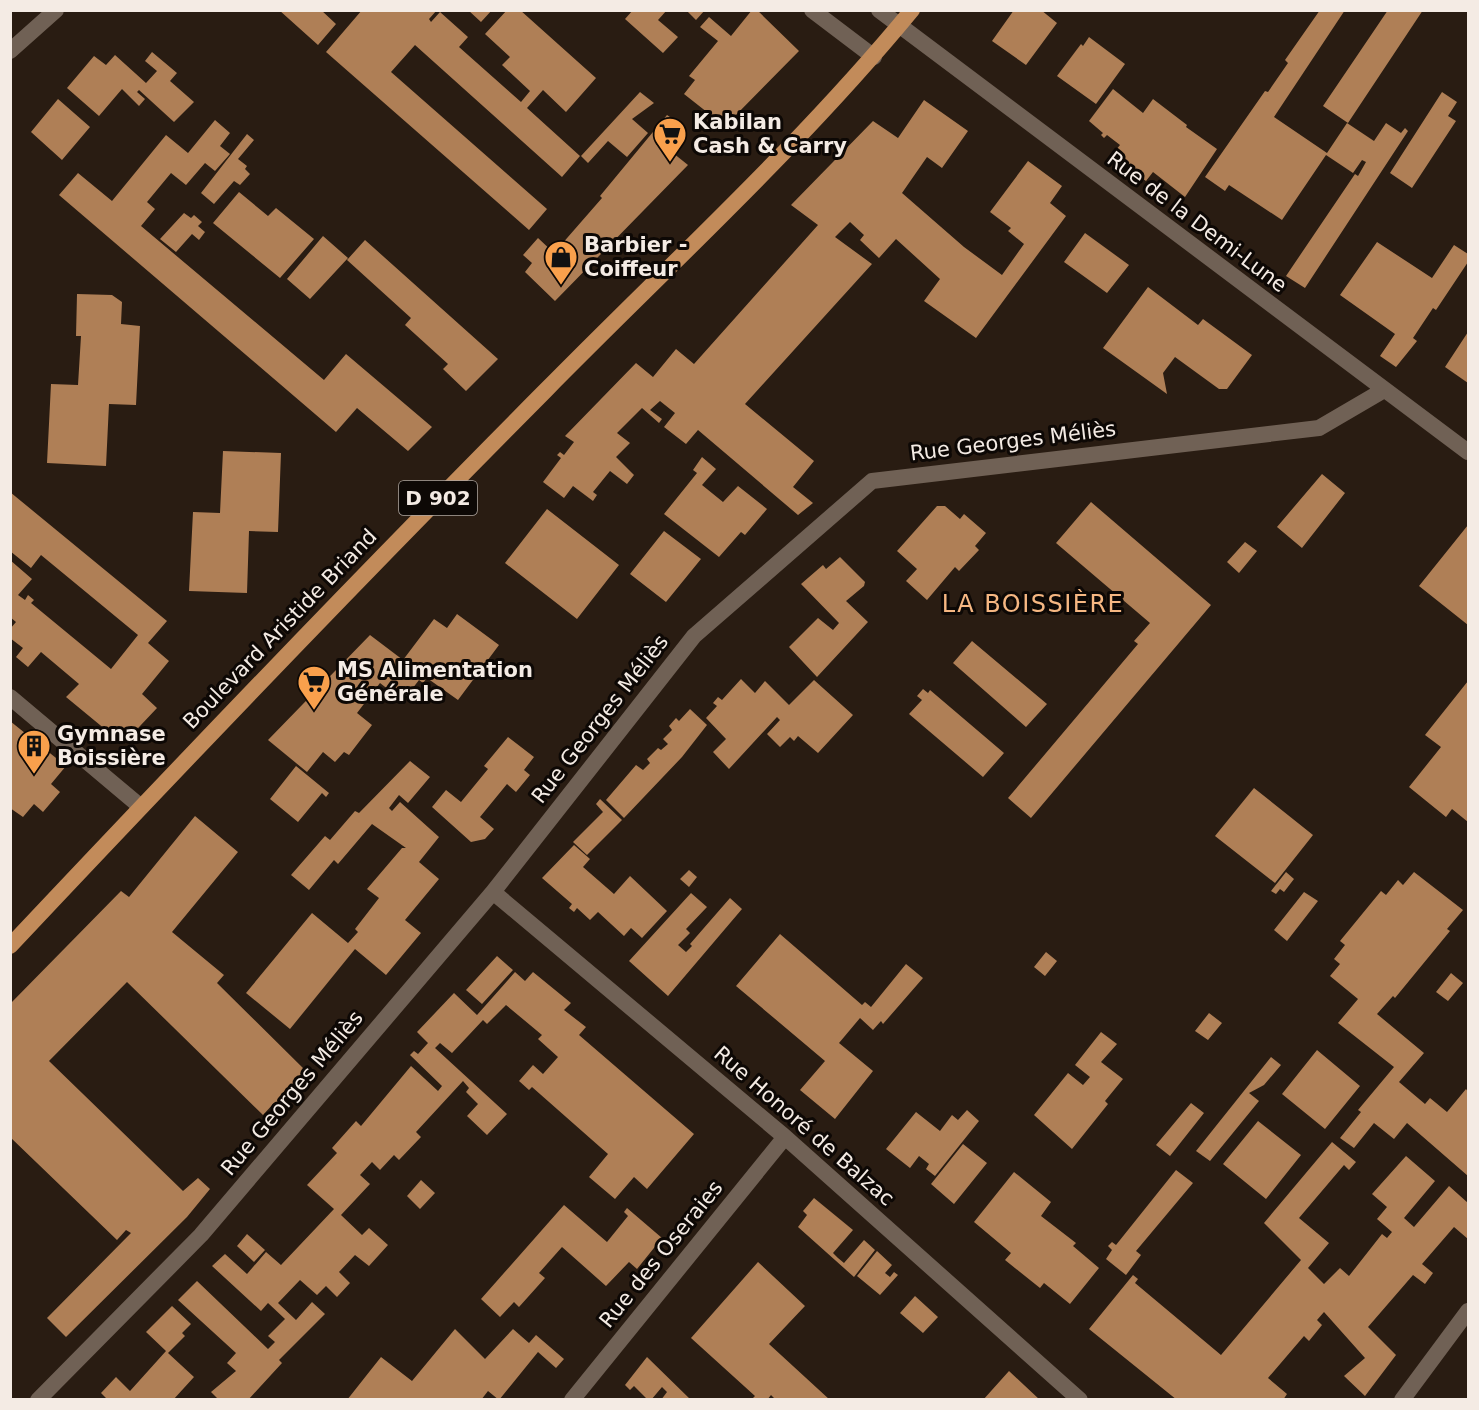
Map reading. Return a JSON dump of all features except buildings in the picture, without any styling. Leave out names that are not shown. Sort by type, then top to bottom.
[{"type":"main road","name":"Boulevard Aristide Briand","points":[[10,946],[412,524],[759,181],[874,57],[912,10]]},
{"type":"street","points":[[10,51],[56,10]]},
{"type":"street","points":[[812,10],[874,57]]},
{"type":"street","name":"Rue de la Demi-Lune","points":[[879,10],[1468,452]]},
{"type":"street","name":"Rue Georges Méliès","points":[[38,1400],[201,1235],[493,892],[694,636],[872,481],[1319,428],[1384,390]]},
{"type":"street","points":[[10,697],[141,807]]},
{"type":"street","name":"Rue Honoré de Balzac","points":[[493,892],[785,1137],[1080,1400]]},
{"type":"street","name":"Rue des Oseraies","points":[[572,1400],[785,1137]]},
{"type":"street","points":[[1402,1400],[1468,1311]]},
{"type":"place","name":"Kabilan Cash & Carry","points":[[670,163]]},
{"type":"place","name":"Barbier - Coiffeur","points":[[561,286]]},
{"type":"place","name":"MS Alimentation Générale","points":[[314,711]]},
{"type":"place","name":"Gymnase Boissière","points":[[34,775]]},
{"type":"district","name":"LA BOISSIÈRE","points":[[1033,604]]}]
